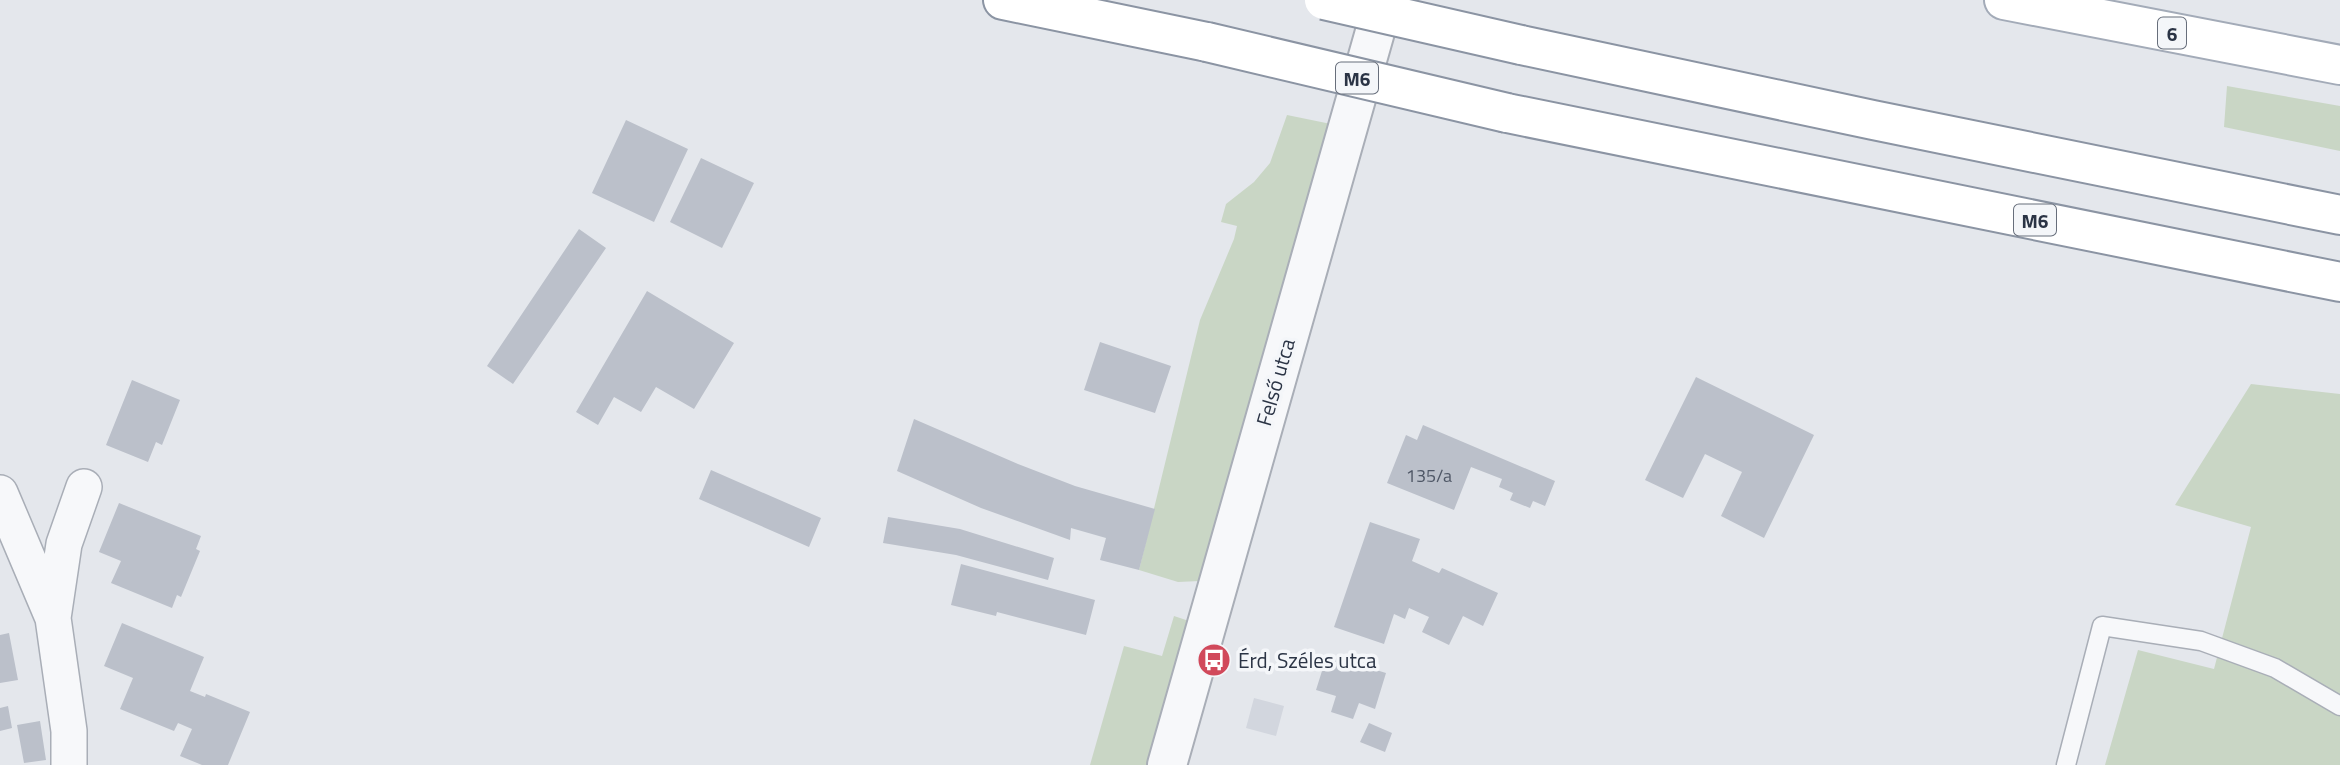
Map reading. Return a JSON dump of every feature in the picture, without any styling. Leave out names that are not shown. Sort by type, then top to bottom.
[{"type":"main road","name":"M6","points":[[1003,0],[1207,43],[1507,113],[2340,282]]},
{"type":"main road","points":[[1324,0],[1860,118],[2340,215]]},
{"type":"main road","name":"6","points":[[2004,0],[2340,65]]},
{"type":"street","name":"Felső utca","points":[[1167,765],[1384,0]]},
{"type":"street","points":[[53,618],[64,544],[84,487]]},
{"type":"street","points":[[0,494],[53,618],[69,731],[69,765]]},
{"type":"lane","points":[[2066,765],[2102,626],[2201,641],[2275,668],[2340,706]]},
{"type":"shaded area","points":[[1254,698],[1284,706],[1276,736],[1246,728]]},
{"type":"green space","points":[[2227,86],[2340,106],[2340,151],[2224,127]]},
{"type":"green space","points":[[1287,115],[1331,124],[1200,581],[1178,582],[1139,570],[1200,320],[1234,239],[1237,226],[1221,222],[1226,204],[1254,182],[1270,163]]},
{"type":"green space","points":[[2251,384],[2340,394],[2340,765],[2105,765],[2138,650],[2214,669],[2251,527],[2175,505]]},
{"type":"green space","points":[[1174,616],[1189,621],[1148,765],[1090,765],[1124,646],[1162,656]]},
{"type":"building","points":[[626,120],[688,149],[654,222],[592,193]]},
{"type":"building","points":[[701,158],[754,183],[722,248],[670,222]]},
{"type":"building","points":[[579,229],[606,248],[513,384],[487,366]]},
{"type":"building","points":[[647,291],[734,343],[694,409],[656,387],[641,412],[614,397],[598,425],[576,412]]},
{"type":"building","points":[[1100,342],[1171,366],[1155,413],[1084,390]]},
{"type":"building","points":[[1696,377],[1814,435],[1764,538],[1721,516],[1742,472],[1705,454],[1683,498],[1645,480]]},
{"type":"building","points":[[132,380],[180,400],[162,445],[156,442],[148,462],[106,445]]},
{"type":"building","points":[[914,419],[1075,486],[1155,509],[1139,570],[1100,560],[1106,538],[1071,528],[1070,540],[981,508],[897,471]]},
{"type":"building","points":[[1423,425],[1555,481],[1545,506],[1533,501],[1530,508],[1510,500],[1513,493],[1499,487],[1502,479],[1471,467],[1454,510],[1387,483],[1406,435],[1417,440]]},
{"type":"building","points":[[711,470],[821,518],[809,547],[699,499]]},
{"type":"building","points":[[119,503],[201,536],[196,549],[200,551],[181,597],[177,595],[172,608],[111,583],[121,561],[99,552]]},
{"type":"building","points":[[888,517],[960,529],[1054,558],[1048,580],[956,555],[883,543]]},
{"type":"building","points":[[1370,522],[1420,539],[1412,561],[1439,573],[1442,568],[1498,593],[1483,626],[1463,616],[1449,645],[1422,632],[1429,617],[1409,608],[1405,619],[1394,614],[1384,644],[1334,627]]},
{"type":"building","points":[[961,564],[1095,600],[1086,635],[997,612],[996,616],[951,605]]},
{"type":"building","points":[[122,623],[204,657],[190,691],[205,697],[206,694],[250,712],[228,765],[202,765],[180,756],[192,729],[178,723],[174,731],[120,709],[133,678],[104,666]]},
{"type":"building","points":[[9,633],[18,680],[0,683],[0,635]]},
{"type":"building","points":[[1327,655],[1386,673],[1375,709],[1359,703],[1353,719],[1331,712],[1336,696],[1316,690]]},
{"type":"building","points":[[8,706],[12,728],[0,731],[0,708]]},
{"type":"building","points":[[40,721],[46,760],[24,763],[17,725]]},
{"type":"building","points":[[1369,723],[1392,733],[1385,752],[1360,742]]},
{"type":"place","name":"Érd, Széles utca","points":[[1214,660]]}]
